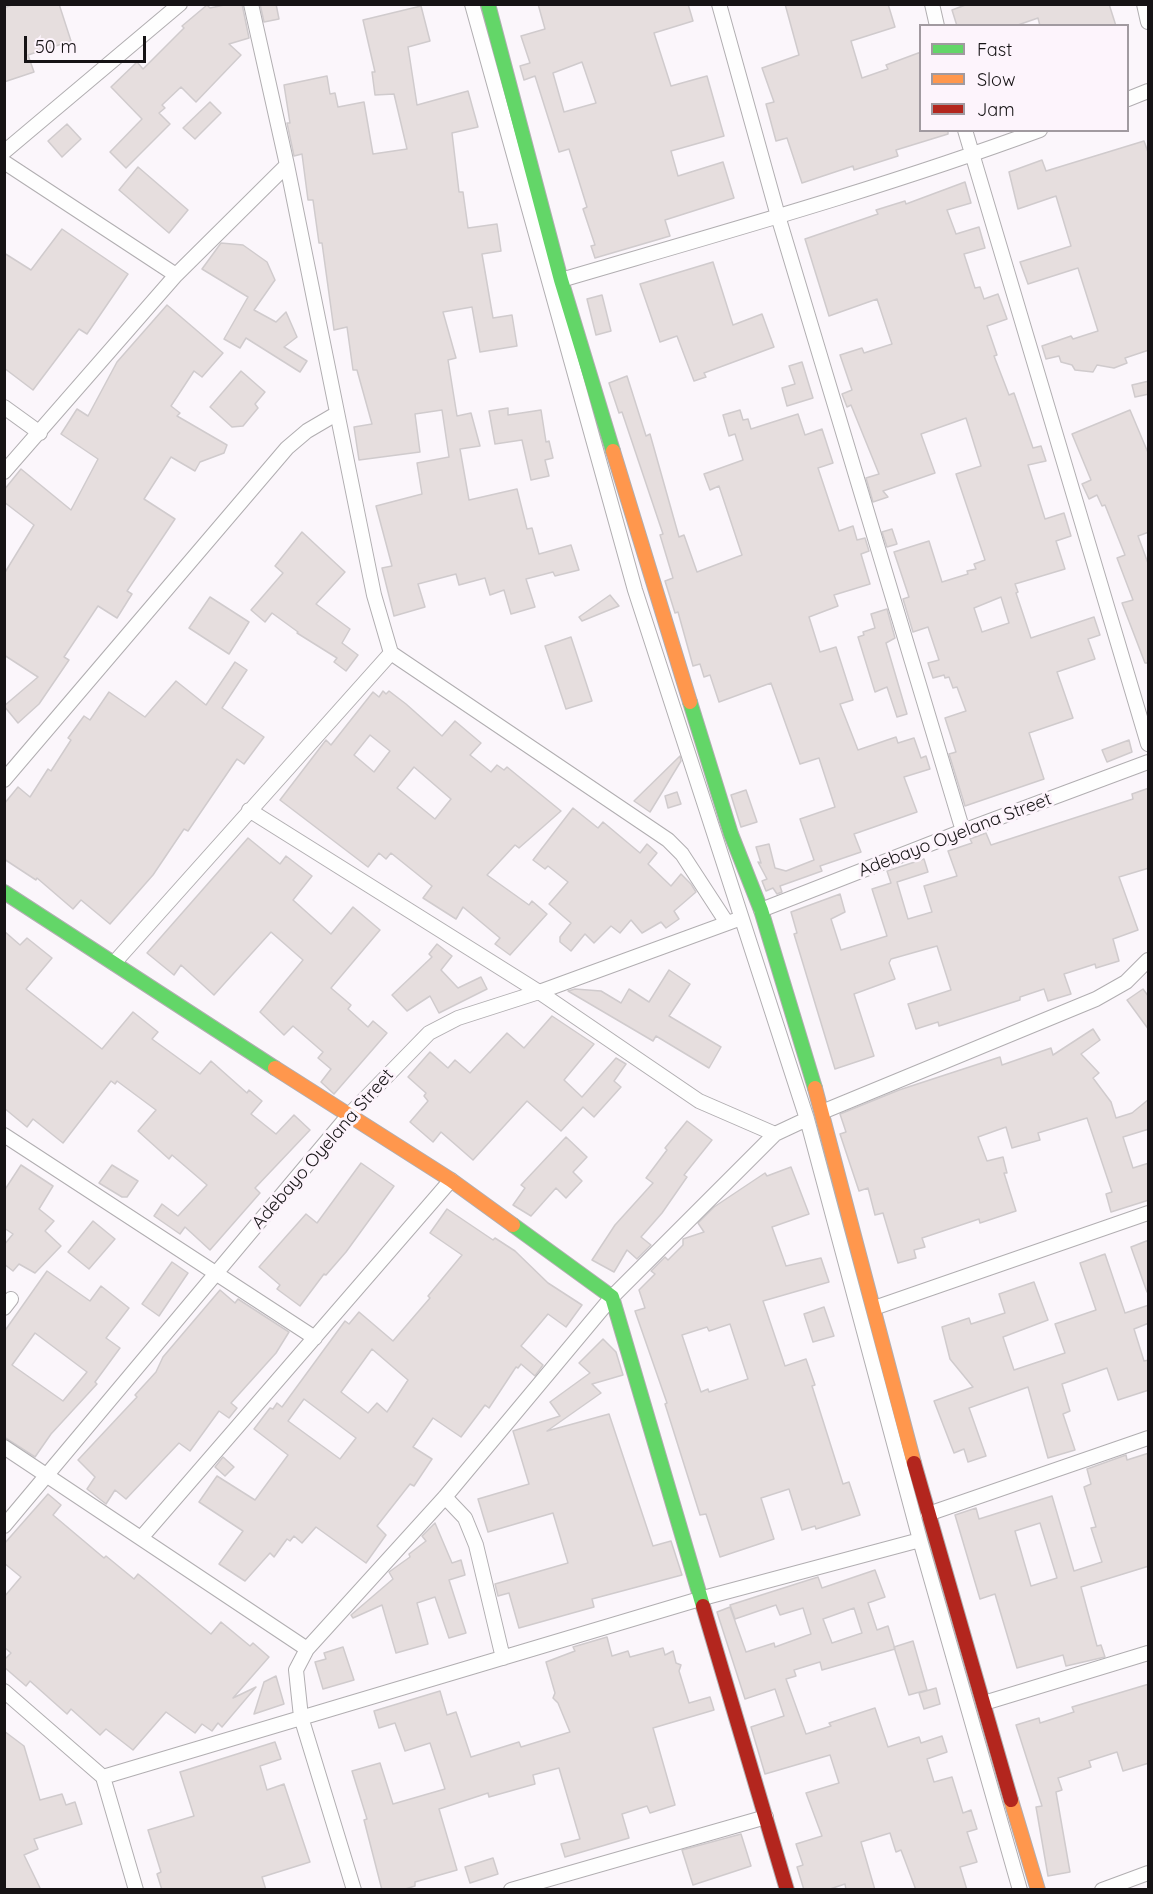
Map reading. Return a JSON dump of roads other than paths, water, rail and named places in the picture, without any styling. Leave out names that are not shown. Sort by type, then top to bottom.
[{"type":"street","points":[[4,152],[180,4]]},
{"type":"street","points":[[251,4],[287,165],[379,616],[391,653],[668,840],[682,854],[727,923]]},
{"type":"street","points":[[472,4],[642,613],[807,1119],[920,1540],[1020,1890]]},
{"type":"street","points":[[488,4],[561,280],[731,834],[761,910],[822,1112],[928,1514],[984,1702],[996,1753],[1038,1890]]},
{"type":"street","points":[[719,4],[778,216],[963,831]]},
{"type":"street","points":[[932,4],[937,24]]},
{"type":"street","points":[[1144,4],[1149,22]]},
{"type":"street","points":[[1129,99],[1149,91]]},
{"type":"street","points":[[966,132],[1149,744]]},
{"type":"street","points":[[561,280],[778,216],[972,155],[1035,132]]},
{"type":"street","points":[[4,162],[176,275]]},
{"type":"street","points":[[4,472],[176,275],[287,165]]},
{"type":"street","points":[[4,407],[40,433]]},
{"type":"street","points":[[4,780],[286,448],[336,414]]},
{"type":"street","points":[[611,506],[629,502]]},
{"type":"street","points":[[114,963],[391,653]]},
{"type":"street","name":"Adebayo Oyelana Street","points":[[761,910],[963,831],[1149,762]]},
{"type":"street","points":[[249,810],[540,992],[699,1101],[775,1134]]},
{"type":"street","points":[[4,892],[348,1116],[451,1180],[612,1297],[788,1890]]},
{"type":"street","name":"Adebayo Oyelana Street","points":[[4,1526],[348,1116],[429,1033],[458,1017],[540,992],[743,917]]},
{"type":"street","points":[[822,1112],[1096,999],[1126,982],[1149,960]]},
{"type":"street","points":[[354,1890],[301,1717],[296,1670],[307,1648],[446,1497],[612,1297],[775,1134],[807,1119]]},
{"type":"street","points":[[4,1135],[315,1338]]},
{"type":"street","points":[[818,1159],[833,1155]]},
{"type":"street","points":[[141,1538],[451,1180]]},
{"type":"street","points":[[874,1308],[1149,1213]]},
{"type":"street","points":[[928,1514],[1149,1438]]},
{"type":"street","points":[[4,1447],[307,1648]]},
{"type":"street","points":[[446,1497],[465,1518],[476,1545],[503,1658]]},
{"type":"street","points":[[103,1777],[703,1598],[920,1540]]},
{"type":"street","points":[[984,1702],[1149,1653]]},
{"type":"street","points":[[4,1691],[103,1777],[136,1890]]},
{"type":"street","points":[[511,1890],[766,1817]]},
{"type":"street","points":[[1102,1890],[1149,1873]]},
{"type":"street","points":[[566,1875],[570,1890]]}]
